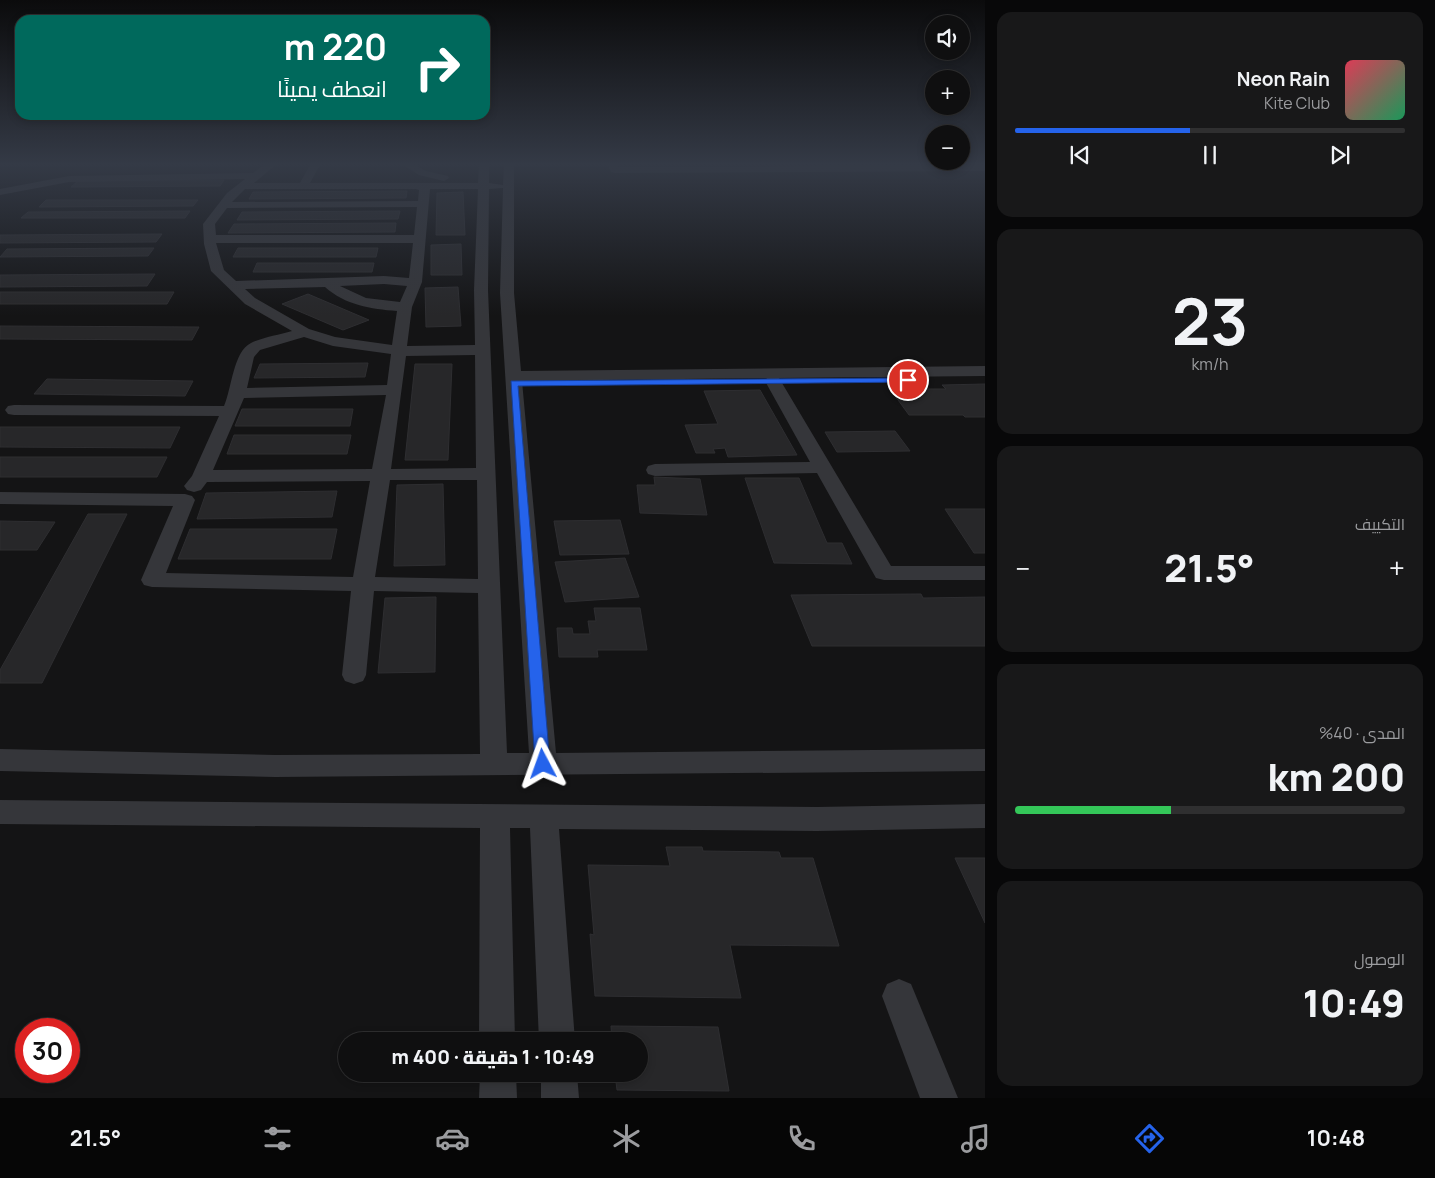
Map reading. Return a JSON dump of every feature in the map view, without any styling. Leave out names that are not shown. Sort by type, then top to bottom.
[{"type":"street","points":[[216,214],[209,224],[210,239],[218,271],[250,301],[304,332],[332,341],[399,351],[482,350]]},
{"type":"street","points":[[354,675],[363,584],[395,390],[405,307],[415,282],[418,239],[422,214]]},
{"type":"street","points":[[484,214],[481,290],[482,350],[494,764]]},
{"type":"street","points":[[508,214],[507,292],[543,764]]},
{"type":"street","points":[[210,239],[418,239]]},
{"type":"street","points":[[234,285],[384,280],[415,282]]},
{"type":"street","points":[[328,282],[338,293],[352,299],[372,305],[405,307]]},
{"type":"street","points":[[304,332],[255,347],[246,356],[238,393],[201,476],[185,500],[152,580],[489,586]]},
{"type":"street","points":[[513,379],[985,371]]},
{"type":"street","points":[[513,379],[985,380]]},
{"type":"street","points":[[773,381],[884,573],[985,573]]},
{"type":"street","points":[[238,393],[395,390]]},
{"type":"street","points":[[14,410],[230,411]]},
{"type":"street","points":[[655,470],[823,467]]},
{"type":"street","points":[[201,476],[486,474]]},
{"type":"street","points":[[0,498],[185,500]]},
{"type":"street","points":[[0,760],[275,766],[985,760]]},
{"type":"street","points":[[0,812],[817,819],[985,816]]},
{"type":"street","points":[[495,816],[497,1032]]},
{"type":"street","points":[[544,817],[556,1032]]},
{"type":"street","points":[[899,996],[939,1098]]},
{"type":"street","points":[[498,1082],[498,1098]]},
{"type":"street","points":[[559,1082],[560,1098]]},
{"type":"building","points":[[25,214],[188,214],[185,218],[21,218]]},
{"type":"building","points":[[241,214],[399,214],[398,219],[237,220]]},
{"type":"building","points":[[436,214],[464,214],[465,235],[436,235]]},
{"type":"building","points":[[396,223],[395,232],[228,233],[234,224]]},
{"type":"building","points":[[162,234],[156,242],[0,243],[0,235]]},
{"type":"building","points":[[461,244],[462,275],[431,275],[431,245]]},
{"type":"building","points":[[154,248],[148,256],[0,257],[7,249]]},
{"type":"building","points":[[238,248],[378,248],[376,257],[233,257]]},
{"type":"building","points":[[257,263],[374,263],[372,272],[253,272]]},
{"type":"building","points":[[155,274],[147,286],[0,287],[0,275]]},
{"type":"building","points":[[458,287],[461,326],[426,327],[425,288]]},
{"type":"building","points":[[0,292],[174,292],[167,304],[0,304]]},
{"type":"building","points":[[308,294],[369,320],[343,330],[282,304]]},
{"type":"building","points":[[0,326],[199,327],[192,340],[0,339]]},
{"type":"building","points":[[368,363],[365,377],[254,378],[260,364]]},
{"type":"building","points":[[415,364],[452,364],[448,460],[405,460]]},
{"type":"building","points":[[47,379],[193,381],[185,396],[34,394]]},
{"type":"building","points":[[985,384],[985,417],[909,415],[890,389],[946,389],[942,385]]},
{"type":"building","points":[[760,390],[797,455],[728,457],[725,448],[713,449],[715,453],[696,453],[685,425],[718,424],[704,391]]},
{"type":"building","points":[[242,409],[353,409],[350,426],[235,426]]},
{"type":"building","points":[[0,427],[180,427],[170,448],[0,447]]},
{"type":"building","points":[[895,431],[910,451],[837,452],[825,432]]},
{"type":"building","points":[[234,435],[351,435],[347,454],[227,454]]},
{"type":"building","points":[[0,457],[167,457],[157,477],[0,477]]},
{"type":"building","points":[[654,477],[700,479],[707,515],[640,513],[637,485],[655,485]]},
{"type":"building","points":[[745,478],[799,478],[827,543],[842,543],[852,564],[774,563]]},
{"type":"building","points":[[443,484],[445,565],[394,566],[397,485]]},
{"type":"building","points":[[337,491],[332,517],[197,519],[206,493]]},
{"type":"building","points":[[945,509],[985,509],[985,553],[974,553]]},
{"type":"building","points":[[88,514],[127,514],[42,683],[0,683],[0,670]]},
{"type":"building","points":[[620,520],[629,554],[560,555],[554,521]]},
{"type":"building","points":[[0,521],[55,522],[37,550],[0,550]]},
{"type":"building","points":[[190,529],[337,529],[331,559],[178,559]]},
{"type":"building","points":[[625,558],[639,597],[565,602],[555,562]]},
{"type":"building","points":[[921,594],[923,598],[985,597],[985,646],[812,646],[791,595]]},
{"type":"building","points":[[436,597],[435,672],[378,673],[385,598]]},
{"type":"building","points":[[594,608],[640,608],[647,650],[597,650],[598,657],[559,657],[557,628],[572,628],[573,634],[590,634],[588,621],[596,621]]},
{"type":"building","points":[[666,847],[702,847],[703,851],[779,852],[781,858],[813,858],[839,946],[730,945],[741,998],[595,996],[590,934],[594,935],[588,865],[670,866]]},
{"type":"building","points":[[955,858],[985,858],[985,923]]},
{"type":"building","points":[[611,1026],[718,1027],[729,1091],[617,1090],[616,1082],[648,1082],[648,1032],[611,1032]]},
{"type":"route","points":[[543,764],[514,383],[908,380]]}]
